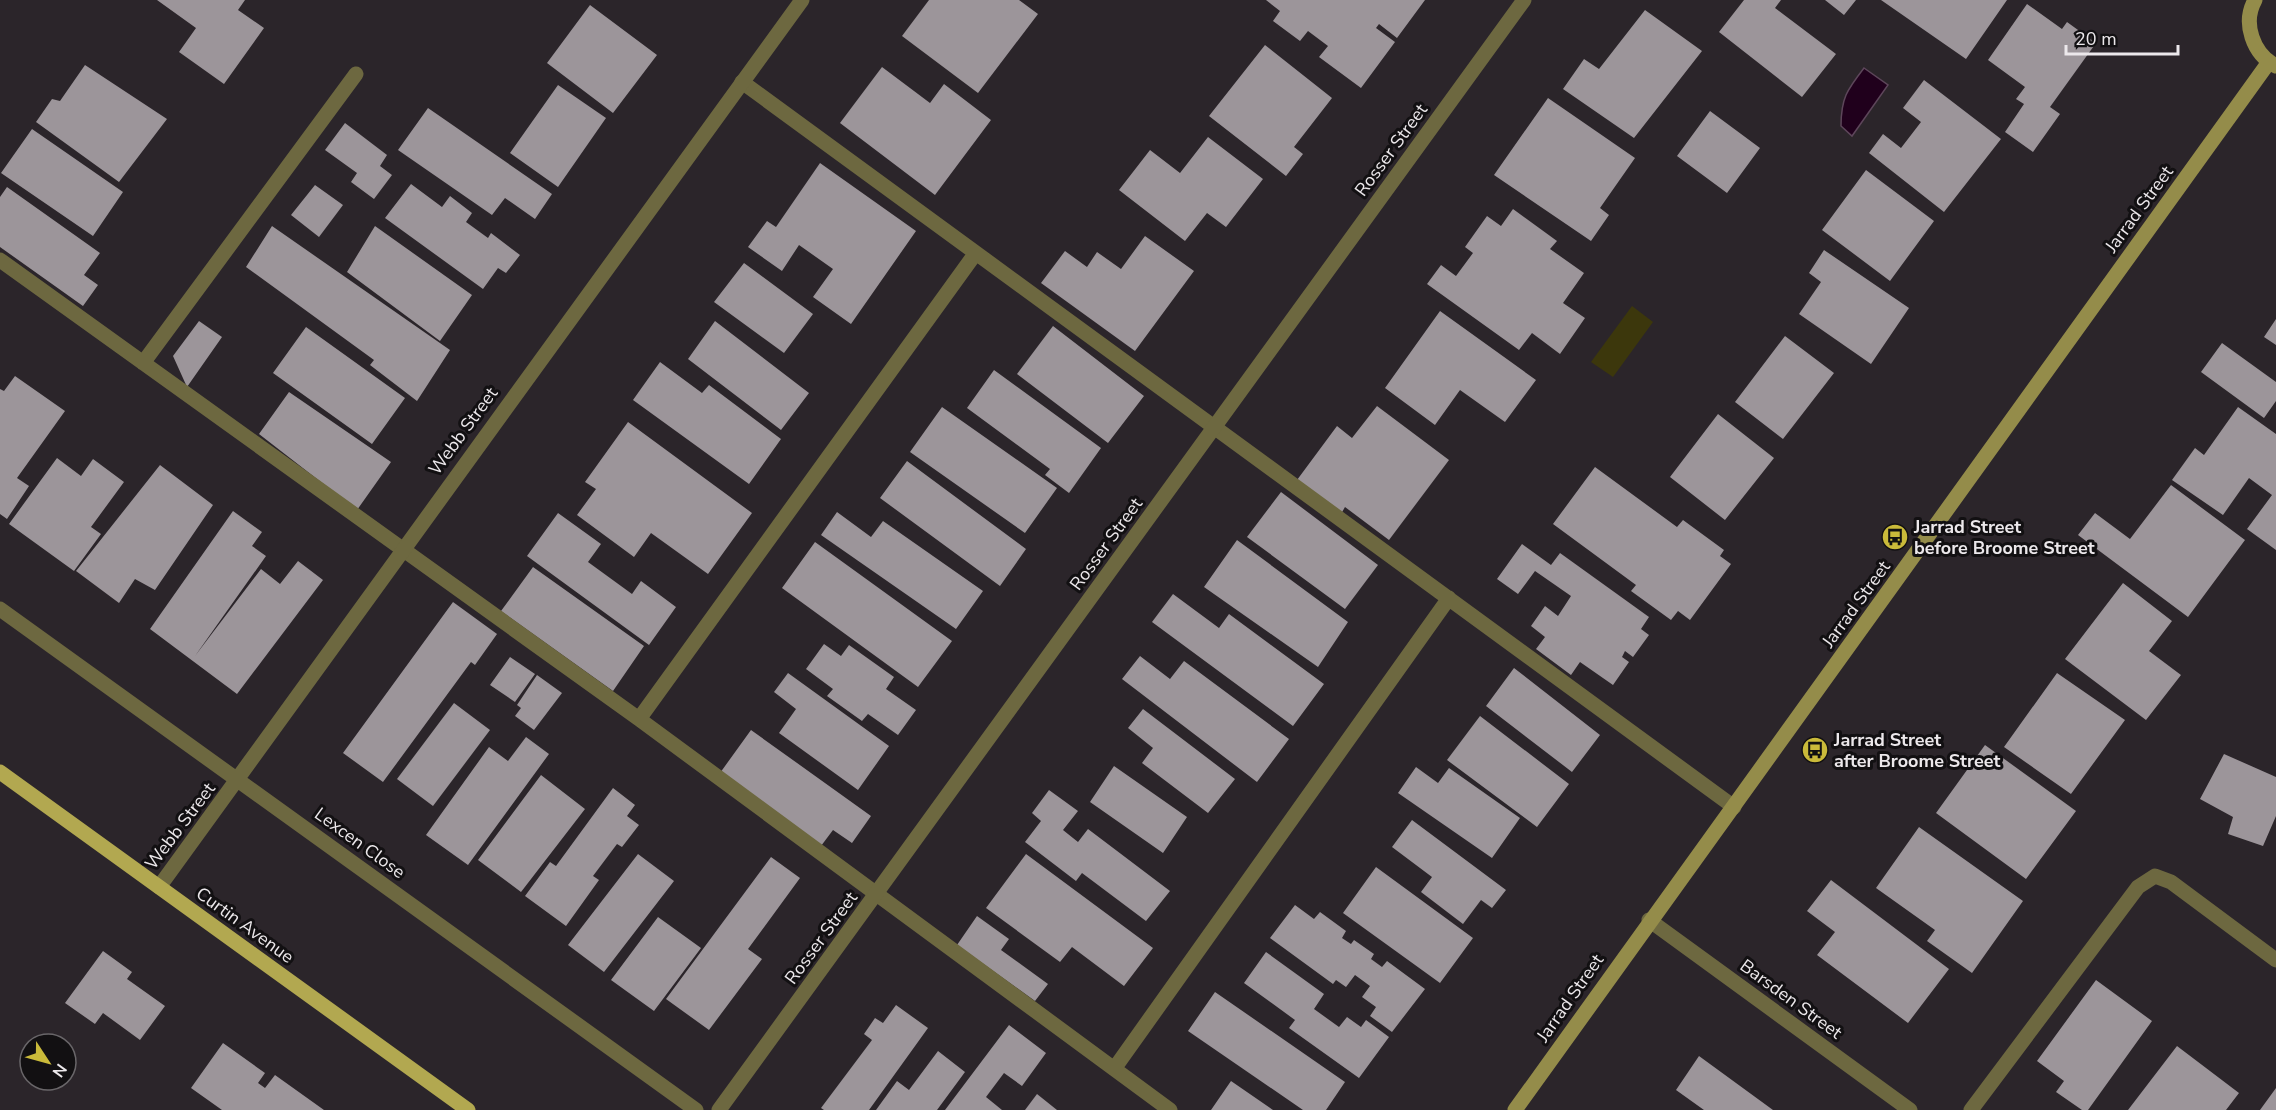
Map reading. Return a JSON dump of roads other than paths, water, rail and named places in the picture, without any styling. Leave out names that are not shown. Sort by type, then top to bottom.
[{"type":"main road","name":"Curtin Avenue","points":[[0,772],[468,1110]]},
{"type":"street","name":"Webb Street","points":[[159,887],[239,780],[402,548],[802,0]]},
{"type":"street","name":"Rosser Street","points":[[719,1110],[1524,0]]},
{"type":"street","points":[[2255,0],[2249,20],[2251,36],[2258,50],[2272,64]]},
{"type":"street","name":"Jarrad Street","points":[[1515,1110],[1649,920],[1734,807],[2272,64]]},
{"type":"street","points":[[143,363],[356,74]]},
{"type":"street","points":[[742,82],[1734,807]]},
{"type":"street","points":[[639,719],[975,254]]},
{"type":"street","points":[[0,260],[639,719],[1170,1110]]},
{"type":"street","points":[[1114,1068],[1449,598]]},
{"type":"street","name":"Lexcen Close","points":[[0,609],[696,1110]]},
{"type":"street","points":[[1971,1110],[2138,887],[2155,876],[2170,882],[2276,960]]},
{"type":"street","name":"Barsden Street","points":[[1649,920],[1910,1110]]},
{"type":"place","name":"Jarrad Street before Broome Street","points":[[1895,537]]},
{"type":"place","name":"Jarrad Street after Broome Street","points":[[1815,750]]}]
